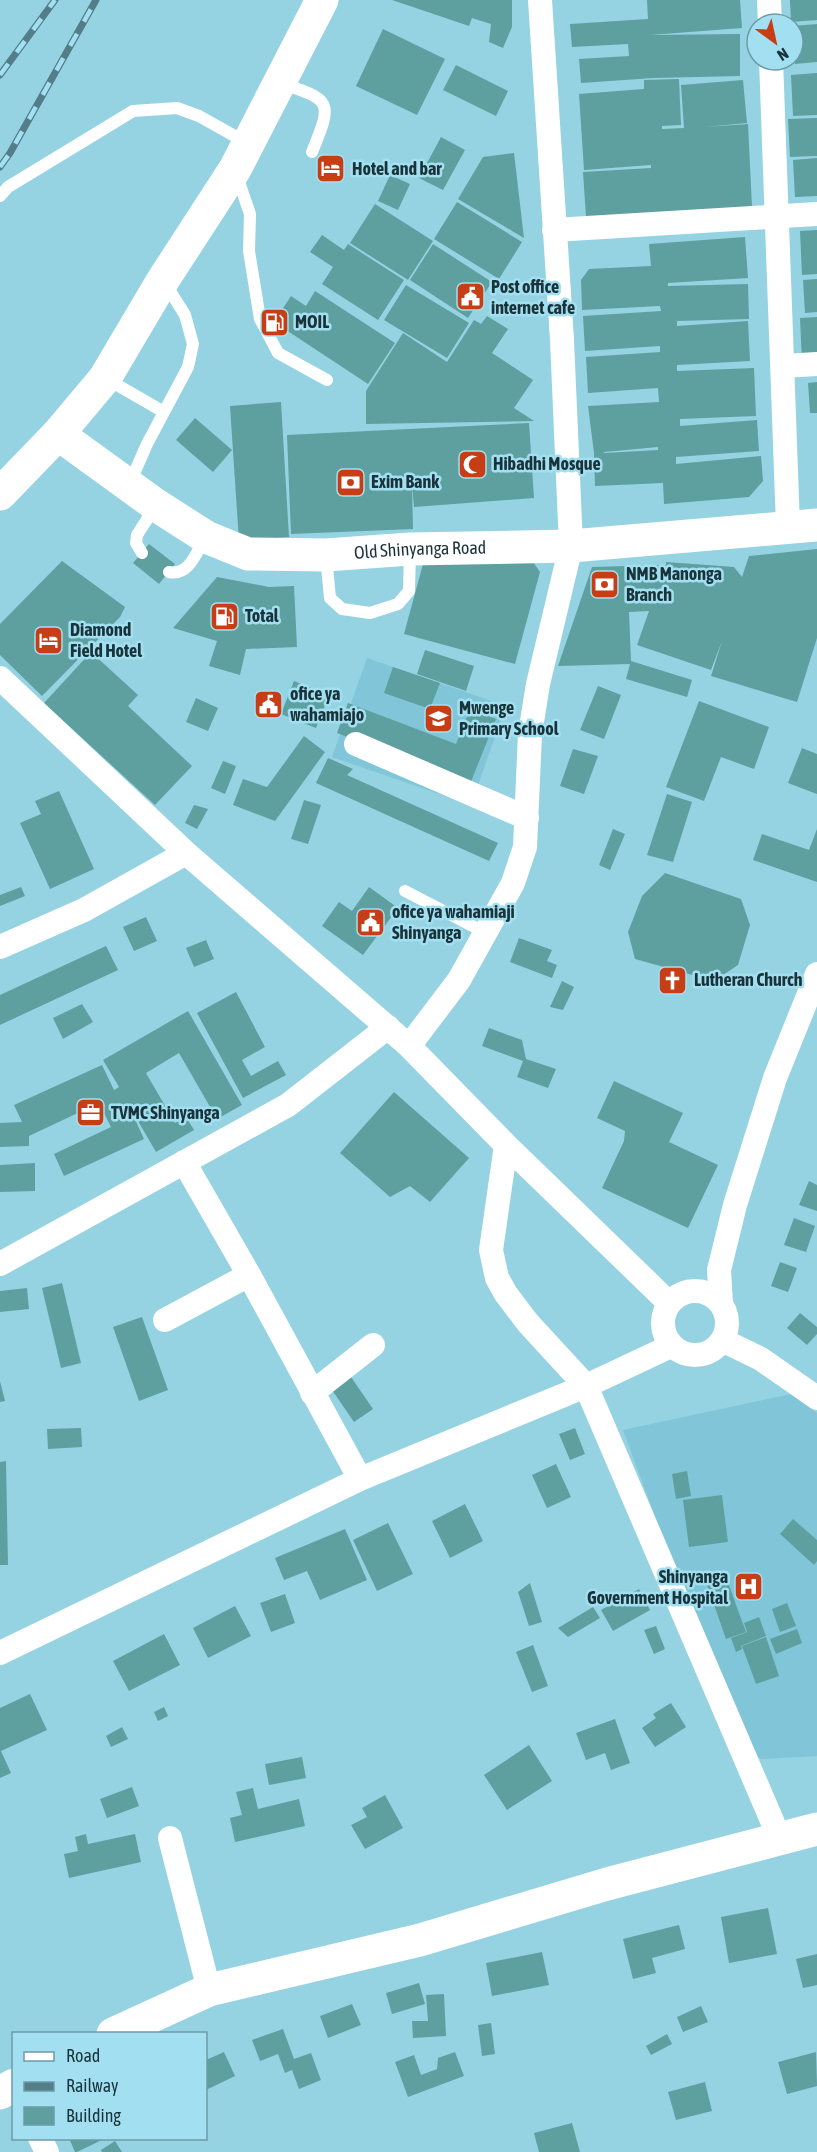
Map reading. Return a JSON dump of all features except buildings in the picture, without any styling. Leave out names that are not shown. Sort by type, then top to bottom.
[{"type":"main road","points":[[0,494],[58,434],[105,378],[163,280],[242,156],[322,0]]},
{"type":"main road","name":"Old Shinyanga Road","points":[[58,434],[156,505],[206,537],[248,554],[326,555],[410,549],[571,546],[802,525]]},
{"type":"main road","points":[[117,2032],[209,1990],[420,1940],[607,1884],[779,1837],[817,1829]]},
{"type":"street","points":[[409,1046],[459,980],[513,883],[525,847],[530,734],[538,684],[571,546],[562,340],[540,0]]},
{"type":"street","points":[[772,72],[783,366],[802,525]]},
{"type":"street","points":[[554,230],[817,214]]},
{"type":"street","points":[[783,366],[817,364]]},
{"type":"street","points":[[0,678],[186,853],[409,1046],[506,1145],[669,1303]]},
{"type":"street","points":[[356,744],[527,818]]},
{"type":"street","points":[[0,947],[84,910],[186,853]]},
{"type":"street","points":[[721,1304],[709,1294],[697,1291],[681,1294],[669,1303],[663,1313],[662,1325],[671,1346],[687,1355],[700,1355],[713,1350],[722,1340],[727,1322],[721,1304],[719,1270],[735,1205],[776,1078],[817,974]]},
{"type":"street","points":[[0,1264],[288,1105],[388,1027]]},
{"type":"street","points":[[506,1145],[491,1250],[497,1278],[528,1323],[586,1386],[779,1837]]},
{"type":"street","points":[[184,1162],[249,1275],[360,1479]]},
{"type":"street","points":[[165,1320],[249,1275]]},
{"type":"street","points":[[722,1340],[761,1359],[817,1398]]},
{"type":"street","points":[[312,1393],[373,1345]]},
{"type":"street","points":[[0,1653],[360,1479],[586,1386],[671,1346]]},
{"type":"street","points":[[170,1838],[209,1990]]},
{"type":"lane","points":[[279,82],[315,94],[324,104],[326,117],[312,152]]},
{"type":"lane","points":[[0,196],[8,187],[133,111],[177,108],[199,116],[242,156],[250,214],[249,251],[260,319],[278,353],[327,380]]},
{"type":"lane","points":[[129,486],[188,367],[193,344],[185,315],[163,280]]},
{"type":"lane","points":[[105,378],[164,412]]},
{"type":"lane","points":[[142,553],[136,543],[137,536],[156,505]]},
{"type":"lane","points":[[169,572],[178,573],[185,570],[206,537]]},
{"type":"lane","points":[[326,555],[330,598],[342,609],[370,613],[398,604],[409,591],[410,549]]},
{"type":"lane","points":[[405,891],[486,933]]},
{"type":"shaded area","points":[[367,658],[506,706],[471,805],[332,757]]},
{"type":"shaded area","name":"Shinyanga Government Hospital","points":[[791,1394],[817,1413],[817,1756],[761,1759],[739,1744],[623,1430]]},
{"type":"railway","points":[[0,75],[55,0]]},
{"type":"railway","points":[[0,167],[96,0]]},
{"type":"place","name":"Hotel and bar","points":[[331,169]]},
{"type":"place","name":"Post office internet cafe","points":[[470,297]]},
{"type":"place","name":"MOIL","points":[[274,322]]},
{"type":"place","name":"Hibadhi Mosque","points":[[472,464]]},
{"type":"place","name":"Exim Bank","points":[[350,482]]},
{"type":"place","name":"NMB Manonga Branch","points":[[605,584]]},
{"type":"place","name":"Total","points":[[224,616]]},
{"type":"place","name":"Diamond Field Hotel","points":[[49,640]]},
{"type":"place","name":"ofice ya wahamiajo","points":[[269,704]]},
{"type":"place","name":"Mwenge Primary School","points":[[438,718]]},
{"type":"place","name":"ofice ya wahamiaji Shinyanga","points":[[371,922]]},
{"type":"place","name":"Lutheran Church","points":[[673,980]]},
{"type":"place","name":"TVMC Shinyanga","points":[[90,1113]]},
{"type":"place","name":"Shinyanga Government Hospital","points":[[749,1587]]}]
